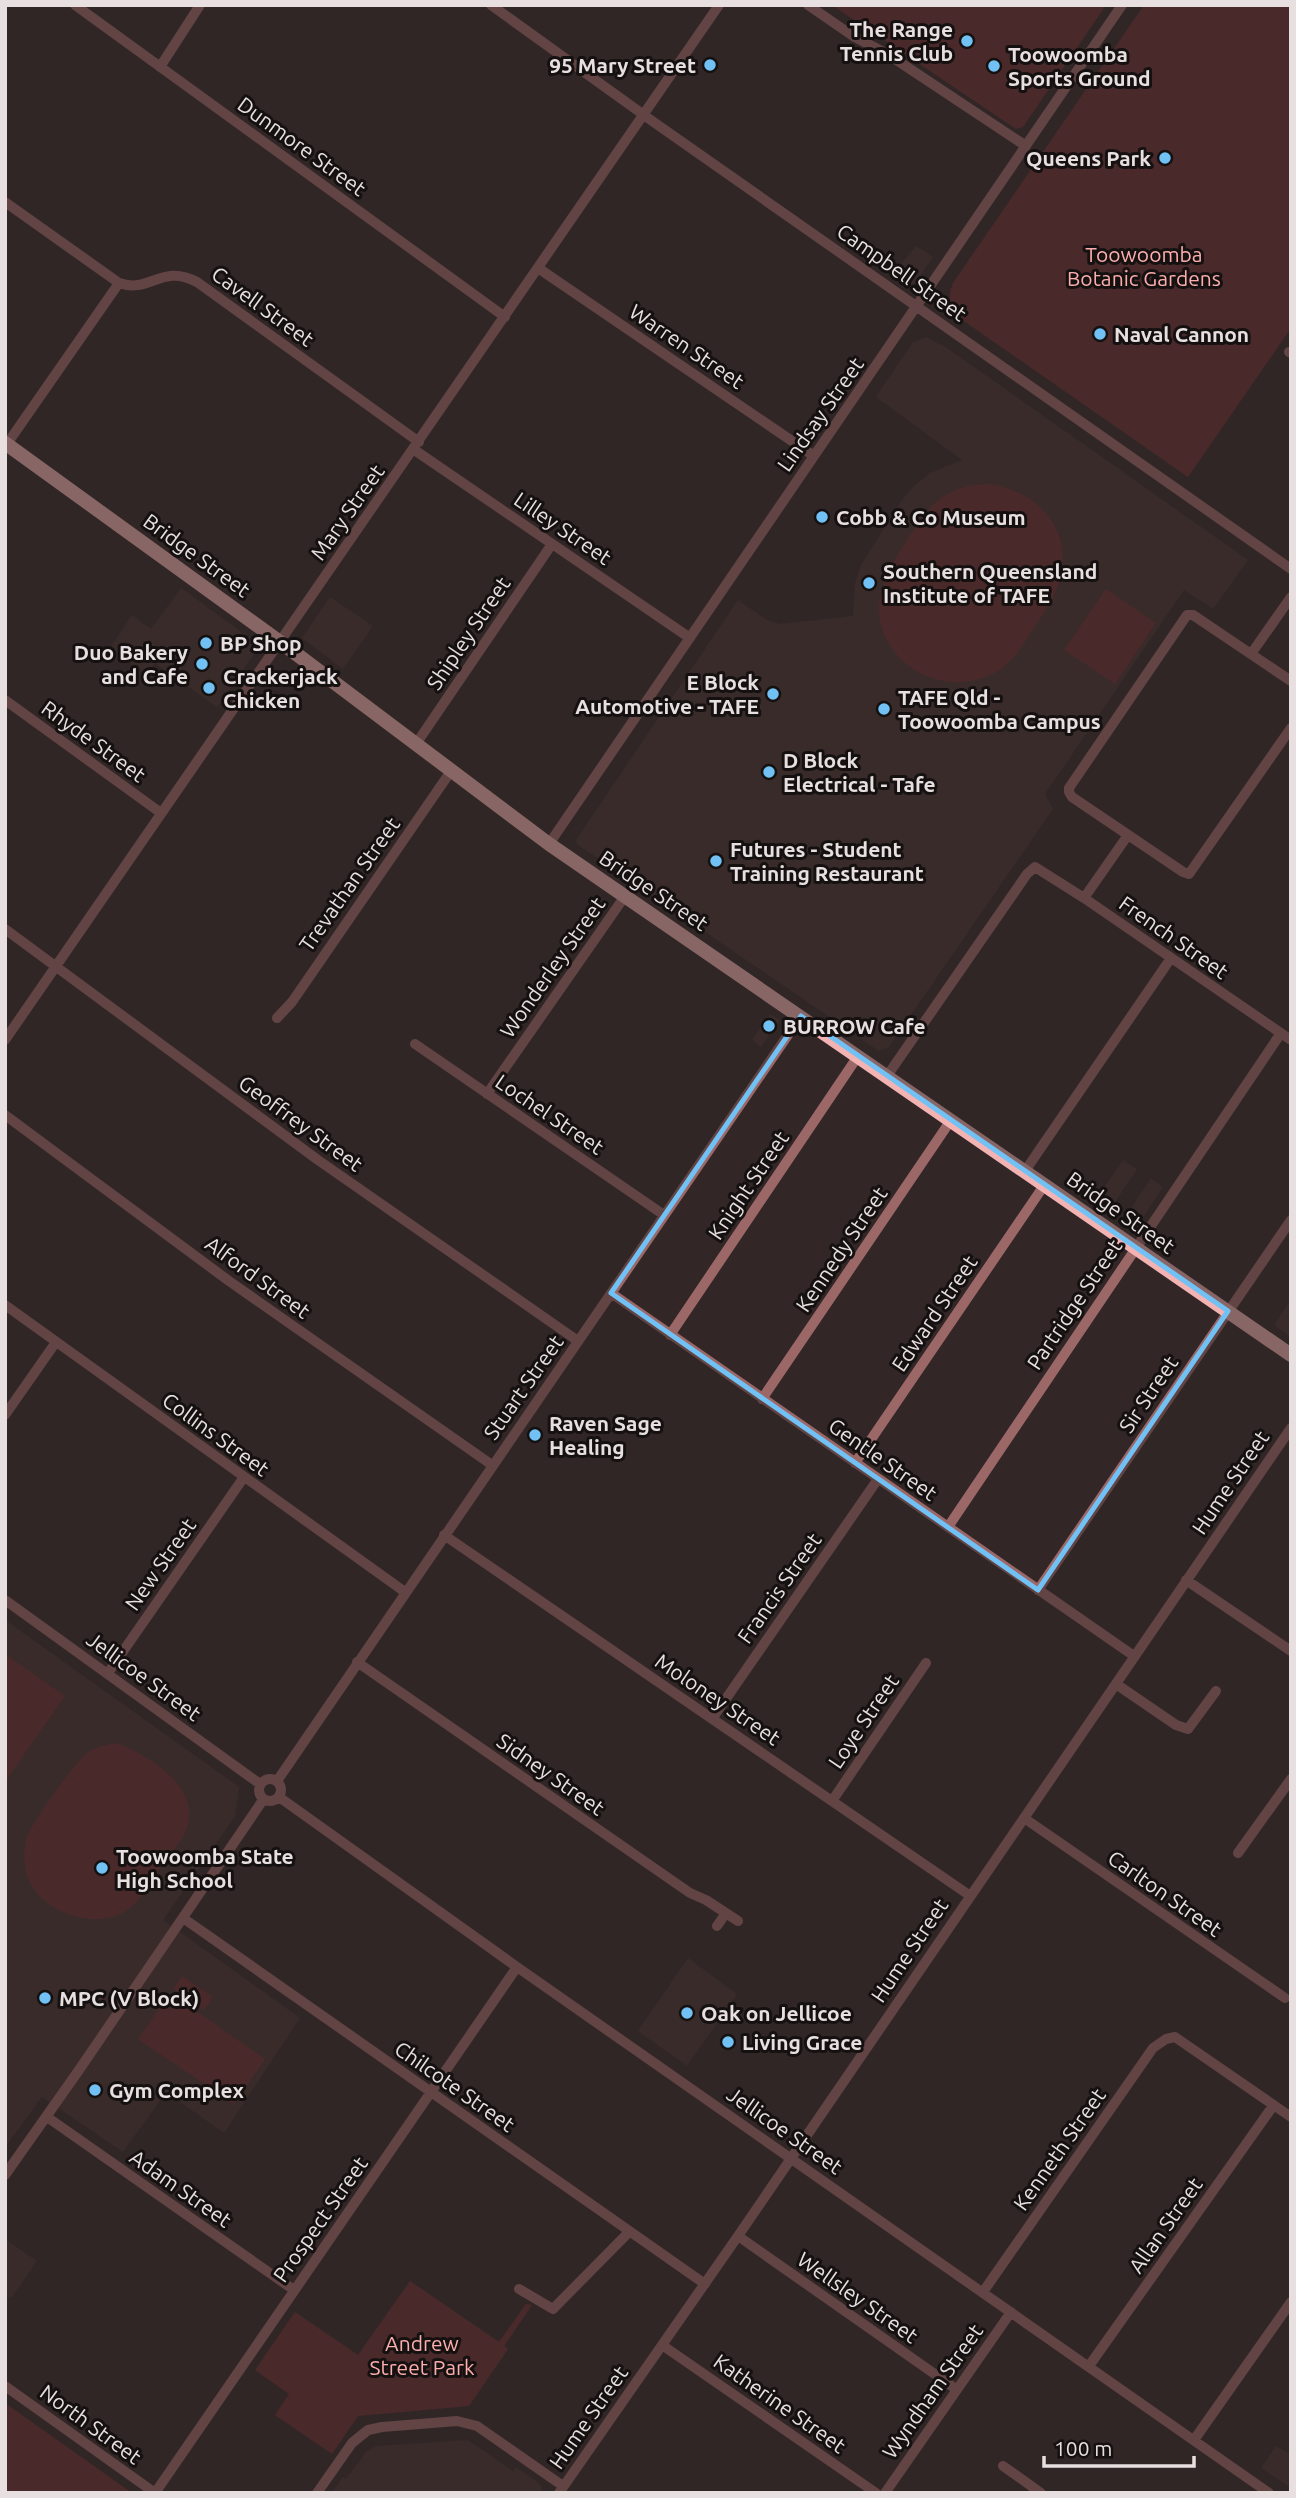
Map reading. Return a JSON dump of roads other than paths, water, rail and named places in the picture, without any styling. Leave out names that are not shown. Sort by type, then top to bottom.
[{"type":"main road","name":"Bridge Street","points":[[6,444],[281,642],[549,844],[1291,1354]]},
{"type":"street","name":"Dunmore Street","points":[[75,5],[505,317]]},
{"type":"street","points":[[160,67],[200,5]]},
{"type":"street","name":"Campbell Street","points":[[491,5],[1291,569]]},
{"type":"street","name":"Mary Street","points":[[5,1040],[719,5]]},
{"type":"street","points":[[808,5],[1026,146]]},
{"type":"street","name":"Lindsay Street","points":[[549,844],[1122,5]]},
{"type":"street","points":[[5,202],[119,283],[6,444]]},
{"type":"street","name":"Warren Street","points":[[538,268],[814,456]]},
{"type":"street","name":"Cavell Street","points":[[119,283],[138,286],[167,275],[187,276],[416,446]]},
{"type":"street","name":"Lilley Street","points":[[416,446],[552,544],[690,638]]},
{"type":"street","name":"Shipley Street","points":[[416,744],[552,544]]},
{"type":"street","points":[[1251,654],[1291,597]]},
{"type":"street","points":[[1291,681],[1193,615],[1186,616],[1069,788],[1070,796],[1185,873],[1191,873],[1291,728]]},
{"type":"street","name":"Rhyde Street","points":[[5,701],[161,813]]},
{"type":"street","name":"Trevathan Street","points":[[277,1018],[292,1002],[452,771]]},
{"type":"street","points":[[1084,898],[1128,835]]},
{"type":"street","name":"French Street","points":[[887,1076],[1027,874],[1035,867],[1291,1040]]},
{"type":"street","name":"Wonderley Street","points":[[487,1094],[625,896]]},
{"type":"street","name":"Geoffrey Street","points":[[5,929],[318,1160],[578,1341]]},
{"type":"street","points":[[1025,1171],[1171,958]]},
{"type":"street","name":"Stuart Street","points":[[277,1781],[801,1016]]},
{"type":"street","name":"Partridge Street","points":[[948,1527],[1281,1033]]},
{"type":"street","name":"Lochel Street","points":[[415,1044],[664,1215]]},
{"type":"street","name":"Knight Street","points":[[670,1335],[858,1056]]},
{"type":"street","name":"Alford Street","points":[[5,1115],[229,1281],[492,1465]]},
{"type":"street","name":"Kennedy Street","points":[[762,1399],[951,1120]]},
{"type":"street","name":"Edward Street","points":[[855,1463],[1045,1184]]},
{"type":"street","name":"Sir Street","points":[[1038,1590],[1291,1220]]},
{"type":"street","name":"Gentle Street","points":[[611,1293],[1134,1656]]},
{"type":"street","name":"Collins Street","points":[[5,1305],[405,1592]]},
{"type":"street","points":[[5,1416],[56,1342]]},
{"type":"street","name":"Hume Street","points":[[561,2490],[1291,1428]]},
{"type":"street","name":"New Street","points":[[108,1673],[244,1477]]},
{"type":"street","name":"Francis Street","points":[[712,1719],[878,1479]]},
{"type":"street","name":"Moloney Street","points":[[444,1535],[969,1895]]},
{"type":"street","points":[[1186,1580],[1291,1651]]},
{"type":"street","name":"Jellicoe Street","points":[[5,1600],[260,1784]]},
{"type":"street","name":"Sidney Street","points":[[357,1662],[690,1893],[738,1921]]},
{"type":"street","name":"Loye Street","points":[[832,1801],[926,1663]]},
{"type":"street","points":[[1116,1684],[1176,1725],[1188,1729],[1216,1691]]},
{"type":"street","points":[[266,1779],[277,1781],[281,1790],[279,1797],[270,1802],[263,1800],[259,1794],[260,1784],[266,1779]]},
{"type":"street","points":[[1238,1853],[1291,1779]]},
{"type":"street","name":"Jellicoe Street","points":[[279,1797],[517,1967],[1269,2493]]},
{"type":"street","points":[[5,2175],[263,1800]]},
{"type":"street","name":"Carlton Street","points":[[1024,1818],[1285,1998]]},
{"type":"street","points":[[717,1926],[726,1913]]},
{"type":"street","name":"Chilcote Street","points":[[183,1918],[705,2284]]},
{"type":"street","name":"Prospect Street","points":[[155,2493],[517,1967]]},
{"type":"street","name":"Kenneth Street","points":[[983,2292],[1153,2048],[1166,2039],[1175,2037],[1273,2106]]},
{"type":"street","points":[[1273,2106],[1291,2117]]},
{"type":"street","name":"Allan Street","points":[[1089,2366],[1273,2106]]},
{"type":"street","name":"Adam Street","points":[[47,2117],[294,2290]]},
{"type":"street","points":[[519,2289],[553,2309],[629,2232]]},
{"type":"street","name":"Wellsley Street","points":[[738,2236],[957,2389]]},
{"type":"street","points":[[1194,2440],[1291,2302]]},
{"type":"street","name":"Wyndham Street","points":[[885,2493],[1011,2312]]},
{"type":"street","name":"Katherine Street","points":[[662,2345],[876,2493]]},
{"type":"street","name":"North Street","points":[[5,2386],[155,2493]]},
{"type":"street","points":[[317,2493],[352,2443],[368,2430],[457,2421],[477,2426],[561,2490]]},
{"type":"street","points":[[1003,2466],[1041,2493]]},
{"type":"place","name":"The Range Tennis Club","points":[[967,41]]},
{"type":"place","name":"95 Mary Street","points":[[710,65]]},
{"type":"place","name":"Toowoomba Sports Ground","points":[[994,66]]},
{"type":"place","name":"Queens Park","points":[[1165,158]]},
{"type":"place","name":"Naval Cannon","points":[[1100,334]]},
{"type":"place","name":"Cobb & Co Museum","points":[[822,517]]},
{"type":"place","name":"Southern Queensland Institute of TAFE","points":[[869,583]]},
{"type":"place","name":"BP Shop","points":[[206,643]]},
{"type":"place","name":"Duo Bakery and Cafe","points":[[202,664]]},
{"type":"place","name":"Crackerjack Chicken","points":[[209,688]]},
{"type":"place","name":"E Block Automotive - TAFE","points":[[773,694]]},
{"type":"place","name":"TAFE Qld - Toowoomba Campus","points":[[884,709]]},
{"type":"place","name":"D Block Electrical - Tafe","points":[[769,772]]},
{"type":"place","name":"Futures - Student Training Restaurant","points":[[716,861]]},
{"type":"place","name":"BURROW Cafe","points":[[769,1026]]},
{"type":"place","name":"Raven Sage Healing","points":[[535,1435]]},
{"type":"place","name":"Toowoomba State High School","points":[[102,1868]]},
{"type":"place","name":"MPC (V Block)","points":[[45,1998]]},
{"type":"place","name":"Oak on Jellicoe","points":[[687,2013]]},
{"type":"place","name":"Living Grace","points":[[728,2042]]},
{"type":"place","name":"Gym Complex","points":[[95,2090]]},
{"type":"park label","name":"Toowoomba Botanic Gardens","points":[[1144,266]]},
{"type":"park label","name":"Andrew Street Park","points":[[422,2355]]}]
